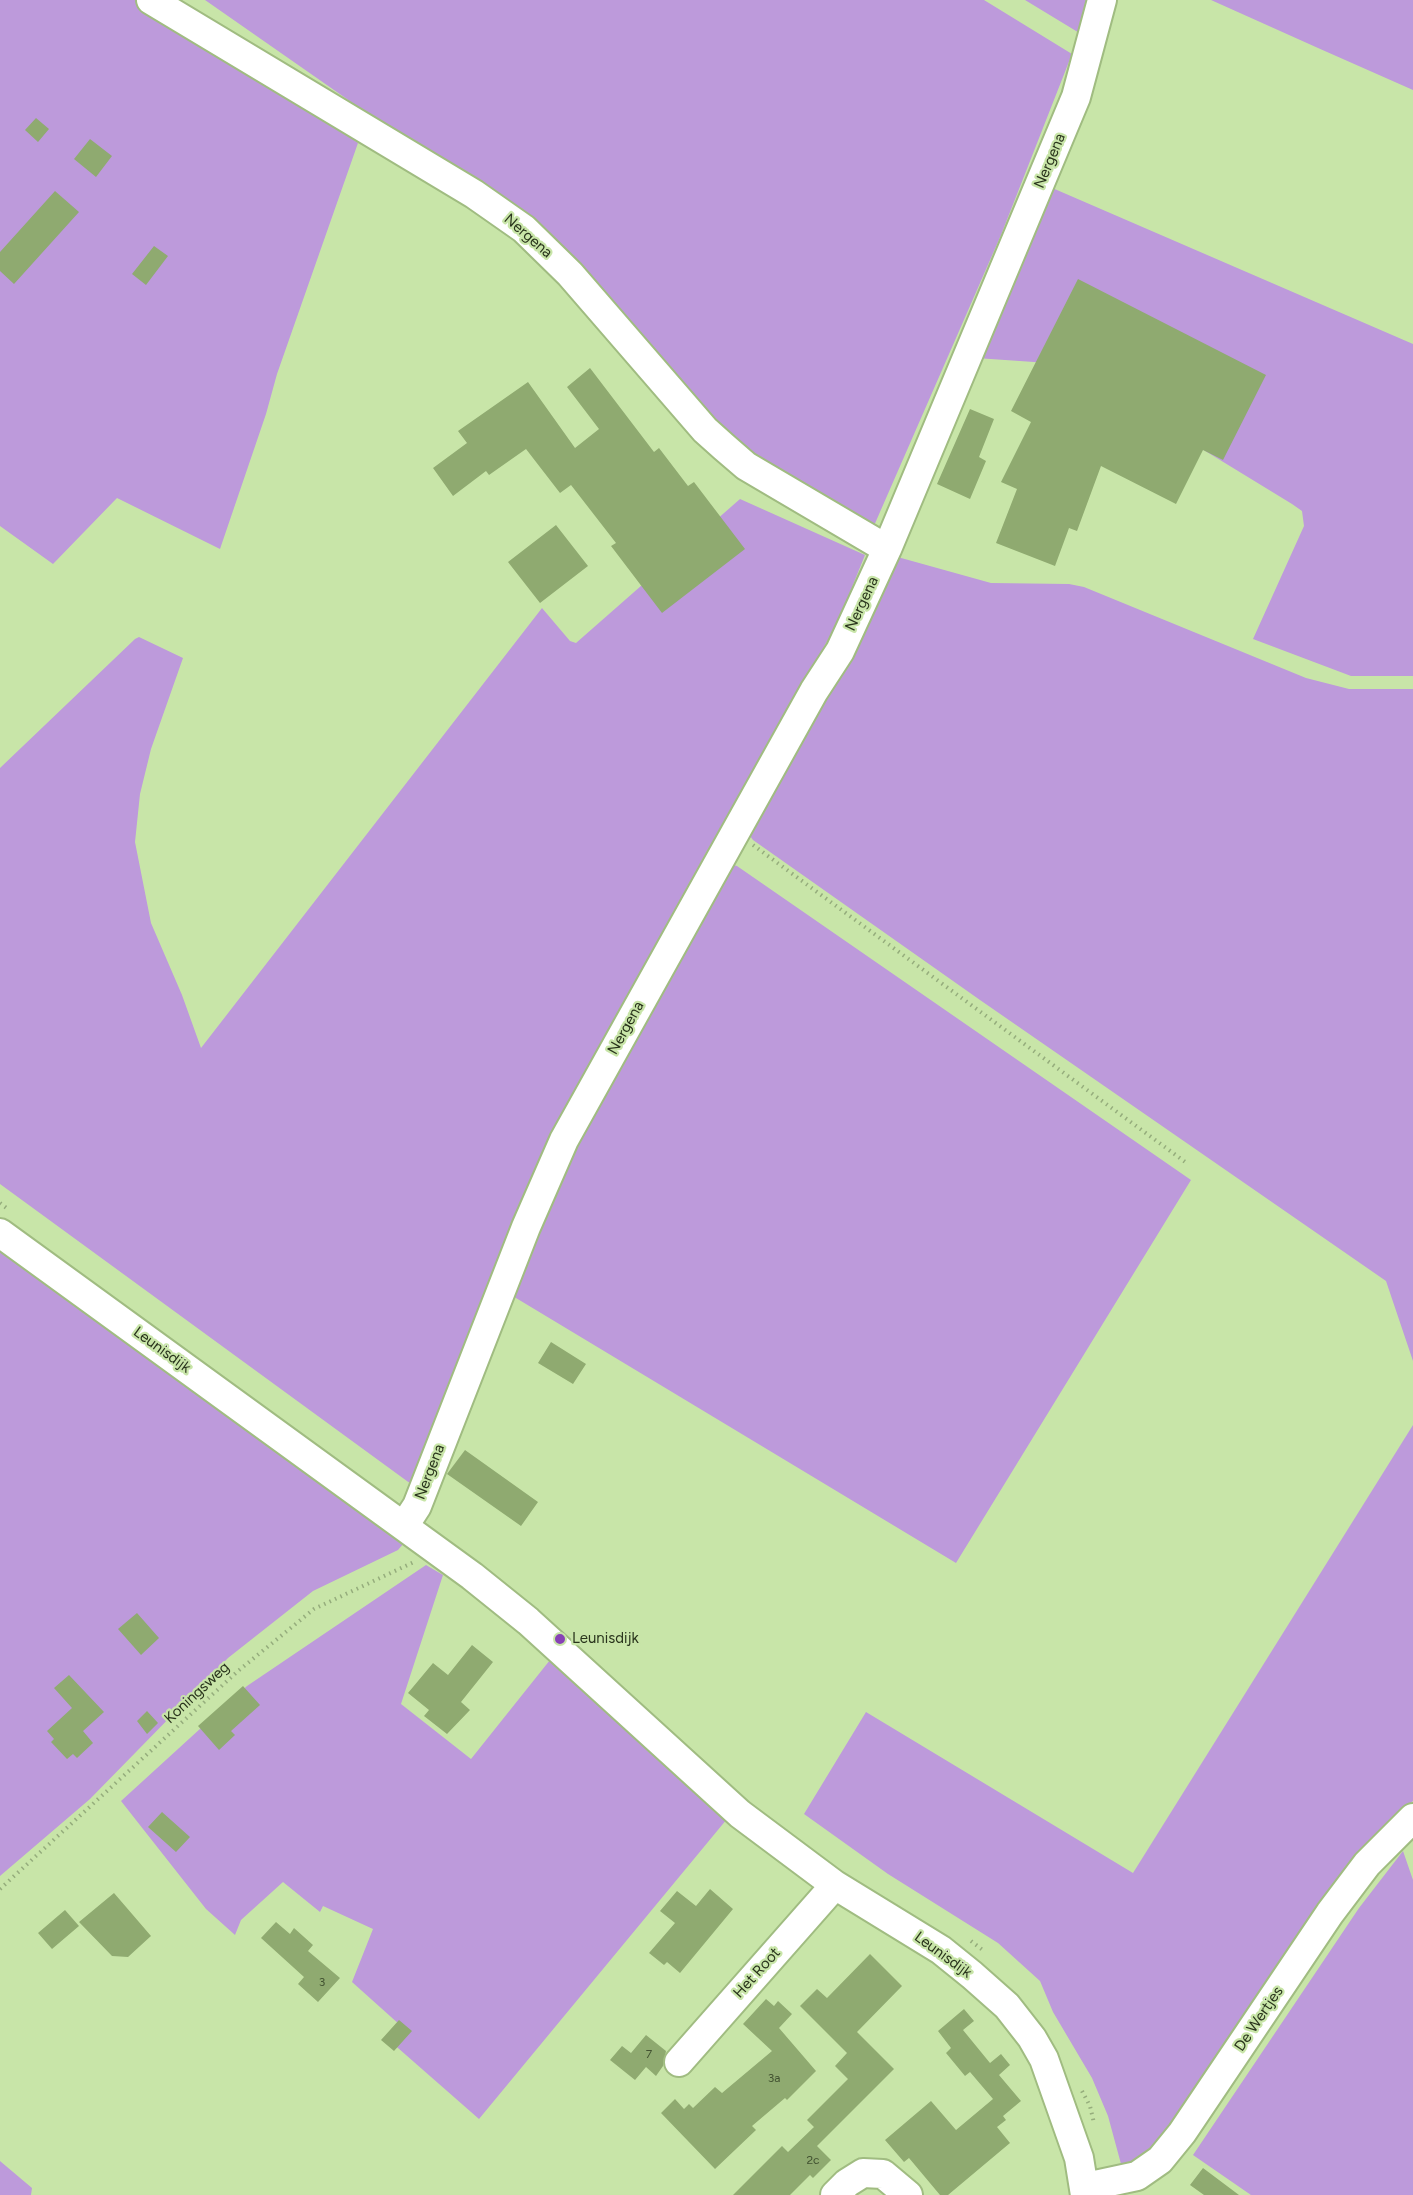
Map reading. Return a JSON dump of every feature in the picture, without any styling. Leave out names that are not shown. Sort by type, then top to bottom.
[{"type":"street","name":"Nergena","points":[[151,0],[474,194],[524,229],[570,274],[705,430],[746,465],[887,549]]},
{"type":"street","name":"Nergena","points":[[404,1526],[417,1506],[526,1227],[564,1140],[814,691],[840,651],[887,549],[1076,97],[1102,0]]},
{"type":"street","name":"Leunisdijk","points":[[0,1233],[434,1548],[528,1621],[740,1814],[836,1885],[940,1950],[1007,2006],[1032,2038],[1044,2060],[1059,2097],[1085,2191]]},
{"type":"street","name":"De Wertjes","points":[[1085,2191],[1137,2176],[1160,2160],[1182,2133],[1330,1913],[1367,1864],[1413,1818]]},
{"type":"street","name":"Het Root","points":[[679,2062],[836,1885]]},
{"type":"street","points":[[835,2195],[847,2182],[863,2173],[884,2174],[908,2195]]},
{"type":"path","points":[[736,832],[1188,1164]]},
{"type":"path","name":"Koningsweg","points":[[0,1889],[238,1671],[314,1610],[409,1566],[434,1548]]},
{"type":"path","points":[[963,1935],[986,1953]]},
{"type":"path","points":[[1079,2084],[1090,2106],[1095,2129]]},
{"type":"shaded area","points":[[0,0],[144,0],[303,102],[358,143],[277,374],[266,414],[220,549],[117,498],[53,564],[0,526]]},
{"type":"shaded area","points":[[205,0],[984,0],[1072,54],[1001,235],[873,528],[757,460],[463,180]]},
{"type":"shaded area","points":[[1025,0],[1093,0],[1081,34]]},
{"type":"shaded area","points":[[1211,0],[1413,0],[1413,90],[1318,48]]},
{"type":"shaded area","points":[[1050,187],[1413,344],[1413,676],[1351,676],[1253,639],[1304,526],[1302,511],[1063,364],[976,358]]},
{"type":"shaded area","points":[[740,499],[865,555],[840,617],[797,697],[707,851],[551,1133],[510,1229],[411,1484],[0,1184],[0,768],[135,639],[139,637],[183,658],[151,749],[140,794],[135,842],[151,923],[182,995],[201,1048],[542,608],[570,641],[576,643]]},
{"type":"shaded area","points":[[894,556],[991,583],[1069,584],[1084,587],[1306,678],[1349,689],[1413,689],[1413,1361],[1386,1281],[980,1000],[753,840],[747,832]]},
{"type":"shaded area","points":[[729,864],[737,866],[1191,1180],[956,1563],[511,1295],[566,1157]]},
{"type":"shaded area","points":[[0,1244],[404,1543],[398,1550],[313,1591],[228,1658],[90,1799],[0,1876]]},
{"type":"shaded area","points":[[1413,1425],[1413,1801],[1391,1818],[1359,1855],[1173,2130],[1124,2175],[1108,2116],[1092,2078],[1053,2012],[1040,1981],[998,1943],[888,1874],[804,1814],[866,1712],[1133,1873]]},
{"type":"shaded area","points":[[426,1565],[443,1575],[401,1704],[471,1759],[550,1660],[727,1819],[479,2119],[390,2041],[400,2025],[352,1982],[373,1929],[323,1906],[320,1912],[283,1882],[241,1920],[235,1935],[206,1909],[121,1801],[247,1686]]},
{"type":"shaded area","points":[[1403,1851],[1413,1880],[1413,2195],[1251,2195],[1193,2155],[1359,1908]]},
{"type":"shaded area","points":[[0,2161],[32,2188],[31,2195],[0,2195]]},
{"type":"building","points":[[36,118],[49,129],[38,142],[25,130]]},
{"type":"building","points":[[90,139],[112,156],[96,177],[74,159]]},
{"type":"building","points":[[55,191],[79,212],[14,284],[0,271],[0,252]]},
{"type":"building","points":[[154,246],[168,256],[146,285],[132,274]]},
{"type":"building","points":[[1078,279],[1266,375],[1223,460],[1203,450],[1176,504],[1101,466],[1077,531],[1069,528],[1055,566],[996,543],[1017,489],[1001,482],[1031,422],[1011,411]]},
{"type":"building","points":[[590,368],[654,452],[659,448],[688,486],[694,482],[745,549],[662,613],[611,546],[616,543],[571,485],[560,493],[526,449],[489,475],[486,471],[453,496],[433,468],[467,443],[458,431],[528,382],[575,448],[599,429],[567,387]]},
{"type":"building","points":[[970,409],[994,419],[979,457],[986,461],[970,499],[937,484]]},
{"type":"building","points":[[556,525],[588,566],[540,603],[508,562]]},
{"type":"building","points":[[551,1342],[586,1364],[573,1384],[538,1363]]},
{"type":"building","points":[[465,1450],[538,1502],[521,1526],[447,1474]]},
{"type":"building","points":[[137,1613],[159,1638],[141,1655],[118,1629]]},
{"type":"building","points":[[472,1645],[493,1662],[461,1702],[470,1710],[447,1734],[424,1716],[429,1710],[408,1693],[433,1663],[448,1675]]},
{"type":"building","points":[[69,1675],[104,1712],[83,1731],[93,1743],[77,1758],[73,1754],[67,1759],[51,1742],[54,1739],[47,1731],[72,1708],[54,1688]]},
{"type":"building","points":[[243,1686],[260,1705],[231,1731],[235,1735],[219,1750],[198,1726]]},
{"type":"building","points":[[147,1711],[158,1723],[147,1734],[137,1721]]},
{"type":"building","points":[[162,1812],[190,1837],[176,1852],[148,1827]]},
{"type":"building","points":[[710,1889],[733,1909],[680,1973],[667,1962],[664,1965],[649,1953],[675,1923],[660,1911],[677,1891],[696,1906]]},
{"type":"building","points":[[114,1893],[151,1936],[128,1957],[112,1956],[79,1922]]},
{"type":"building","points":[[65,1910],[79,1926],[52,1949],[38,1933]]},
{"type":"building","points":[[276,1922],[290,1934],[294,1928],[313,1945],[308,1951],[340,1978],[318,2002],[298,1984],[304,1977],[261,1938]]},
{"type":"building","points":[[870,1954],[902,1986],[857,2032],[894,2069],[817,2146],[831,2160],[813,2178],[810,2175],[790,2195],[733,2195],[782,2146],[788,2152],[814,2127],[807,2120],[848,2079],[835,2066],[847,2053],[800,2006],[817,1989],[827,1998]]},
{"type":"building","points":[[766,1999],[774,2006],[778,2001],[792,2014],[779,2028],[816,2071],[787,2100],[785,2098],[752,2126],[756,2130],[715,2169],[661,2113],[675,2099],[684,2109],[689,2104],[693,2108],[715,2087],[722,2093],[772,2051],[743,2024]]},
{"type":"building","points":[[964,2009],[974,2021],[963,2030],[990,2063],[1001,2054],[1010,2065],[999,2075],[1021,2101],[1003,2116],[1006,2120],[997,2127],[1010,2143],[948,2195],[940,2195],[909,2158],[904,2162],[885,2140],[931,2101],[956,2130],[993,2099],[970,2072],[965,2076],[946,2053],[951,2048],[938,2031]]},
{"type":"building","points":[[399,2020],[412,2031],[394,2051],[381,2040]]},
{"type":"building","points":[[646,2035],[666,2051],[663,2066],[656,2076],[646,2067],[635,2080],[610,2060],[622,2046],[631,2053]]},
{"type":"building","points":[[1203,2168],[1239,2195],[1204,2195],[1190,2185]]},
{"type":"place","name":"Leunisdijk","points":[[560,1639]]}]
